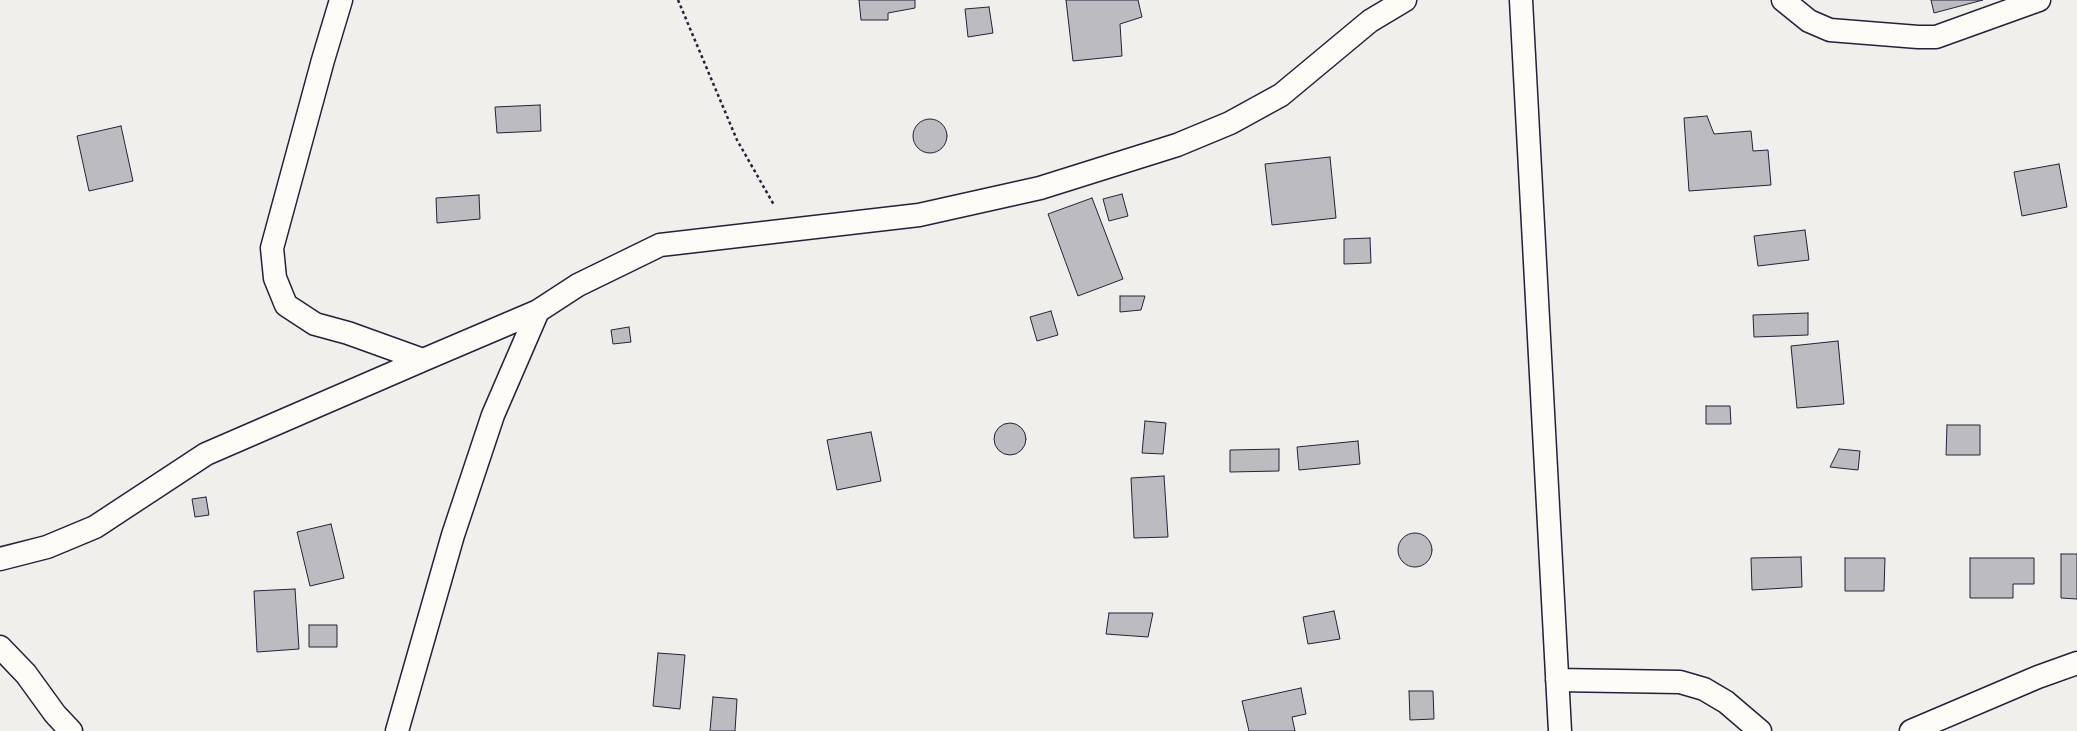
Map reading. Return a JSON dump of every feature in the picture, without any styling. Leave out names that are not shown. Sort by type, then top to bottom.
[{"type":"street","points":[[341,0],[323,60],[272,248],[275,278],[286,305],[315,324],[348,333],[424,360]]},
{"type":"street","points":[[0,559],[47,547],[95,527],[206,454],[538,311],[578,285],[660,245],[918,215],[1040,188],[1177,146],[1230,123],[1281,95],[1370,21],[1405,0]]},
{"type":"street","points":[[1521,0],[1560,731]]},
{"type":"street","points":[[1783,0],[1809,21],[1830,30],[1918,37],[1936,37],[2039,0]]},
{"type":"street","points":[[397,731],[453,535],[488,430],[538,311]]},
{"type":"street","points":[[0,648],[26,674],[55,714],[71,731]]},
{"type":"street","points":[[1911,731],[2038,677],[2077,663]]},
{"type":"street","points":[[1557,680],[1680,682],[1704,689],[1726,702],[1760,731]]},
{"type":"path","points":[[678,0],[737,140],[789,231]]},
{"type":"building","points":[[859,0],[915,0],[915,8],[888,13],[888,20],[861,20]]},
{"type":"building","points":[[1066,0],[1138,0],[1142,17],[1120,24],[1122,56],[1073,61]]},
{"type":"building","points":[[1931,0],[1983,0],[1934,13]]},
{"type":"building","points":[[989,7],[993,33],[968,37],[965,9]]},
{"type":"building","points":[[540,105],[541,131],[497,133],[495,107]]},
{"type":"building","points":[[1707,116],[1714,134],[1751,131],[1753,151],[1768,150],[1771,185],[1689,191],[1684,118]]},
{"type":"building","points":[[933,119],[942,124],[946,129],[946,143],[942,148],[937,152],[927,153],[923,152],[914,143],[913,133],[914,129],[923,120]]},
{"type":"building","points":[[121,126],[133,181],[89,191],[77,136]]},
{"type":"building","points":[[1330,157],[1336,218],[1272,225],[1265,164]]},
{"type":"building","points":[[2059,164],[2067,207],[2022,216],[2014,172]]},
{"type":"building","points":[[1122,194],[1128,216],[1109,221],[1103,199]]},
{"type":"building","points":[[479,195],[480,219],[437,223],[436,198]]},
{"type":"building","points":[[1092,198],[1123,279],[1078,296],[1048,214]]},
{"type":"building","points":[[1805,230],[1809,260],[1758,266],[1754,236]]},
{"type":"building","points":[[1370,238],[1371,263],[1344,264],[1344,239]]},
{"type":"building","points":[[1120,296],[1145,296],[1141,310],[1120,312]]},
{"type":"building","points":[[1051,311],[1058,335],[1037,341],[1030,317]]},
{"type":"building","points":[[1808,313],[1808,335],[1754,337],[1753,315]]},
{"type":"building","points":[[629,327],[631,342],[613,344],[611,330]]},
{"type":"building","points":[[1838,341],[1844,404],[1797,408],[1791,346]]},
{"type":"building","points":[[1706,406],[1730,406],[1731,424],[1706,424]]},
{"type":"building","points":[[1145,421],[1166,423],[1163,454],[1142,453]]},
{"type":"building","points":[[1010,423],[1019,426],[1023,430],[1026,439],[1023,448],[1019,452],[1010,455],[1001,452],[997,448],[994,439],[997,430],[1001,426]]},
{"type":"building","points":[[1947,425],[1980,425],[1980,455],[1946,455]]},
{"type":"building","points":[[871,432],[881,481],[837,490],[827,440]]},
{"type":"building","points":[[1358,441],[1360,464],[1299,470],[1297,447]]},
{"type":"building","points":[[1279,449],[1279,471],[1230,472],[1230,450]]},
{"type":"building","points":[[1839,449],[1860,451],[1858,470],[1830,467]]},
{"type":"building","points":[[1164,476],[1168,537],[1134,538],[1131,478]]},
{"type":"building","points":[[206,497],[209,515],[195,517],[192,499]]},
{"type":"building","points":[[331,524],[344,578],[310,586],[297,532]]},
{"type":"building","points":[[1412,533],[1418,533],[1427,538],[1431,544],[1431,556],[1427,562],[1418,567],[1412,567],[1403,562],[1398,553],[1398,547],[1403,538]]},
{"type":"building","points":[[2061,554],[2077,554],[2077,599],[2061,598]]},
{"type":"building","points":[[1801,557],[1802,587],[1752,590],[1751,558]]},
{"type":"building","points":[[1845,558],[1885,558],[1884,591],[1845,591]]},
{"type":"building","points":[[1970,558],[2034,558],[2034,584],[2013,584],[2013,598],[1970,598]]},
{"type":"building","points":[[295,589],[299,649],[257,652],[254,591]]},
{"type":"building","points":[[1334,611],[1340,639],[1308,644],[1303,617]]},
{"type":"building","points":[[1109,613],[1153,613],[1148,637],[1106,634]]},
{"type":"building","points":[[309,625],[337,625],[337,647],[309,647]]},
{"type":"building","points":[[658,653],[685,655],[680,709],[653,706]]},
{"type":"building","points":[[1301,688],[1306,714],[1292,717],[1295,731],[1249,731],[1242,701]]},
{"type":"building","points":[[1409,691],[1433,691],[1434,719],[1410,720]]},
{"type":"building","points":[[713,697],[737,699],[735,731],[710,731]]}]
